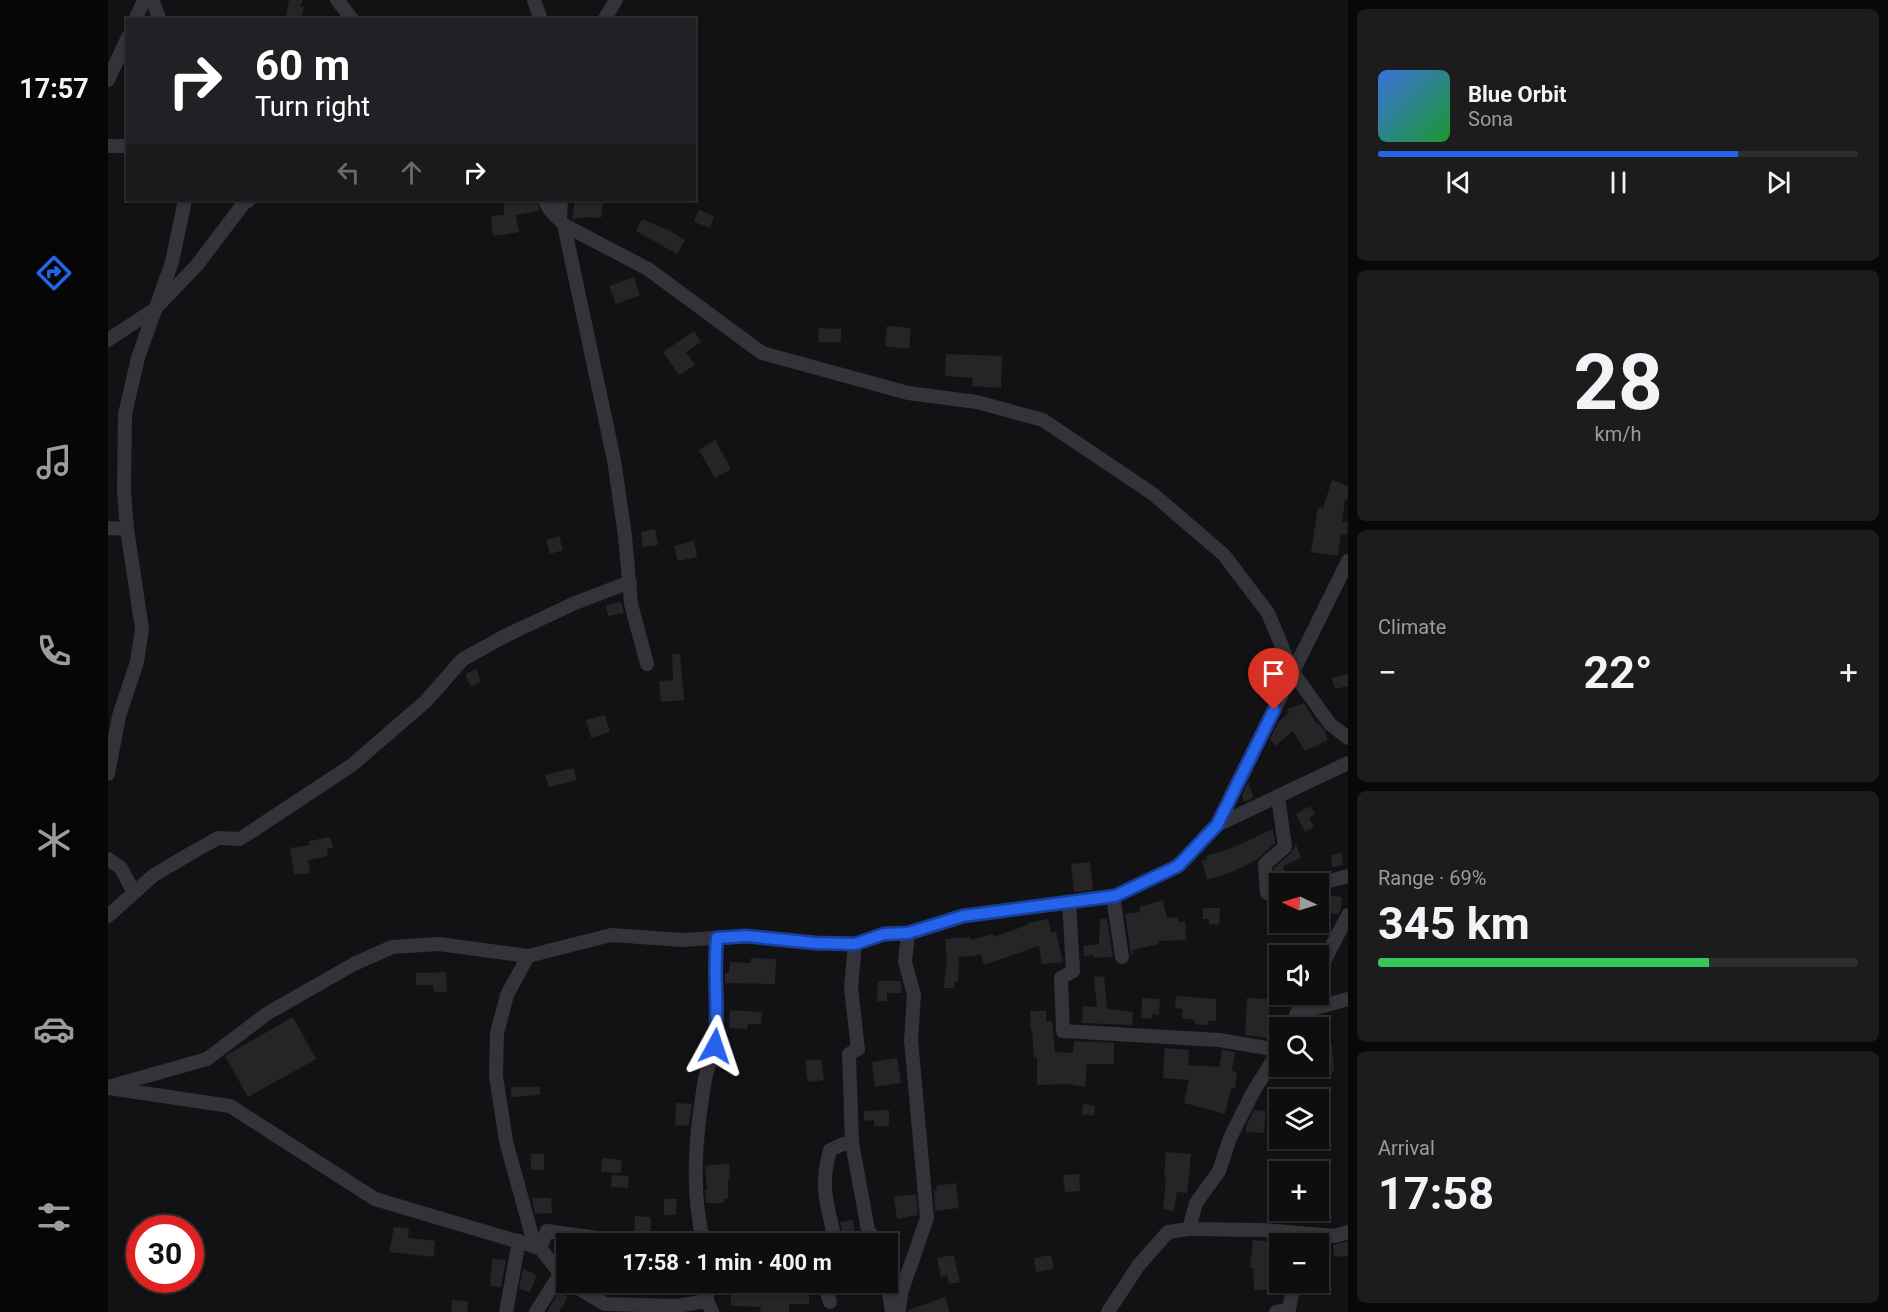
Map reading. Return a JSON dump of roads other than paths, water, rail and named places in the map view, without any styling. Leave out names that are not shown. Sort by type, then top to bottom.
[{"type":"street","points":[[136,18],[144,0]]},
{"type":"street","points":[[153,0],[159,18]]},
{"type":"street","points":[[337,0],[352,18]]},
{"type":"street","points":[[534,0],[540,18]]},
{"type":"street","points":[[605,18],[616,0]]},
{"type":"street","points":[[108,80],[126,41]]},
{"type":"street","points":[[108,146],[126,146]]},
{"type":"street","points":[[108,774],[119,716],[137,662],[142,629],[124,492],[125,414],[138,358],[172,262],[185,201]]},
{"type":"street","points":[[108,340],[155,309],[196,265],[247,201]]},
{"type":"street","points":[[545,201],[549,210],[562,222],[648,269],[762,352],[908,393],[977,402],[1043,420],[1153,494],[1224,555],[1269,613],[1292,671],[1330,724],[1348,738]]},
{"type":"street","points":[[561,201],[562,222],[614,460],[632,604],[647,664]]},
{"type":"street","points":[[108,528],[128,529]]},
{"type":"street","points":[[108,1088],[207,1059],[268,1013],[354,964],[392,947],[439,944],[528,956],[611,935],[682,940],[746,936],[815,943],[855,944],[884,934],[908,933],[963,916],[1113,896],[1178,866],[1217,825],[1348,561]]},
{"type":"street","points":[[108,916],[154,874],[218,838],[240,839],[323,786],[352,765],[426,701],[463,659],[575,603],[630,582]]},
{"type":"street","points":[[1217,825],[1348,763]]},
{"type":"street","points":[[1269,893],[1267,893],[1264,864],[1285,847],[1278,796]]},
{"type":"street","points":[[108,859],[121,868],[134,893]]},
{"type":"street","points":[[1329,881],[1348,876]]},
{"type":"street","points":[[1113,896],[1122,957]]},
{"type":"street","points":[[1068,902],[1073,971],[1061,978],[1063,1031],[1219,1040],[1269,1048]]},
{"type":"street","points":[[1329,952],[1348,915]]},
{"type":"street","points":[[899,1312],[901,1293],[927,1218],[912,1040],[914,995],[905,962],[908,933]]},
{"type":"street","points":[[702,1233],[695,1196],[697,1132],[707,1072],[715,1046],[718,1020],[714,962],[717,938]]},
{"type":"street","points":[[855,944],[851,988],[858,1049],[849,1054],[852,1143],[870,1233]]},
{"type":"street","points":[[528,956],[507,995],[497,1033],[496,1076],[506,1141],[538,1247],[556,1268]]},
{"type":"street","points":[[1297,1013],[1348,999]]},
{"type":"street","points":[[1295,1017],[1301,1005]]},
{"type":"street","points":[[1189,1229],[1196,1203],[1219,1171],[1230,1138],[1269,1066]]},
{"type":"street","points":[[108,1088],[230,1106],[375,1199],[538,1247]]},
{"type":"street","points":[[833,1233],[825,1204],[824,1169],[830,1150],[852,1143]]},
{"type":"street","points":[[1108,1312],[1138,1266],[1168,1232],[1189,1229],[1341,1234]]},
{"type":"street","points":[[538,1247],[547,1231],[561,1233]]},
{"type":"street","points":[[506,1312],[519,1241]]},
{"type":"street","points":[[536,1312],[556,1289]]},
{"type":"street","points":[[585,1293],[606,1308],[674,1309],[710,1306]]},
{"type":"street","points":[[827,1293],[830,1302]]},
{"type":"street","points":[[888,1293],[892,1312]]},
{"type":"street","points":[[1276,1312],[1289,1309],[1292,1293]]}]
